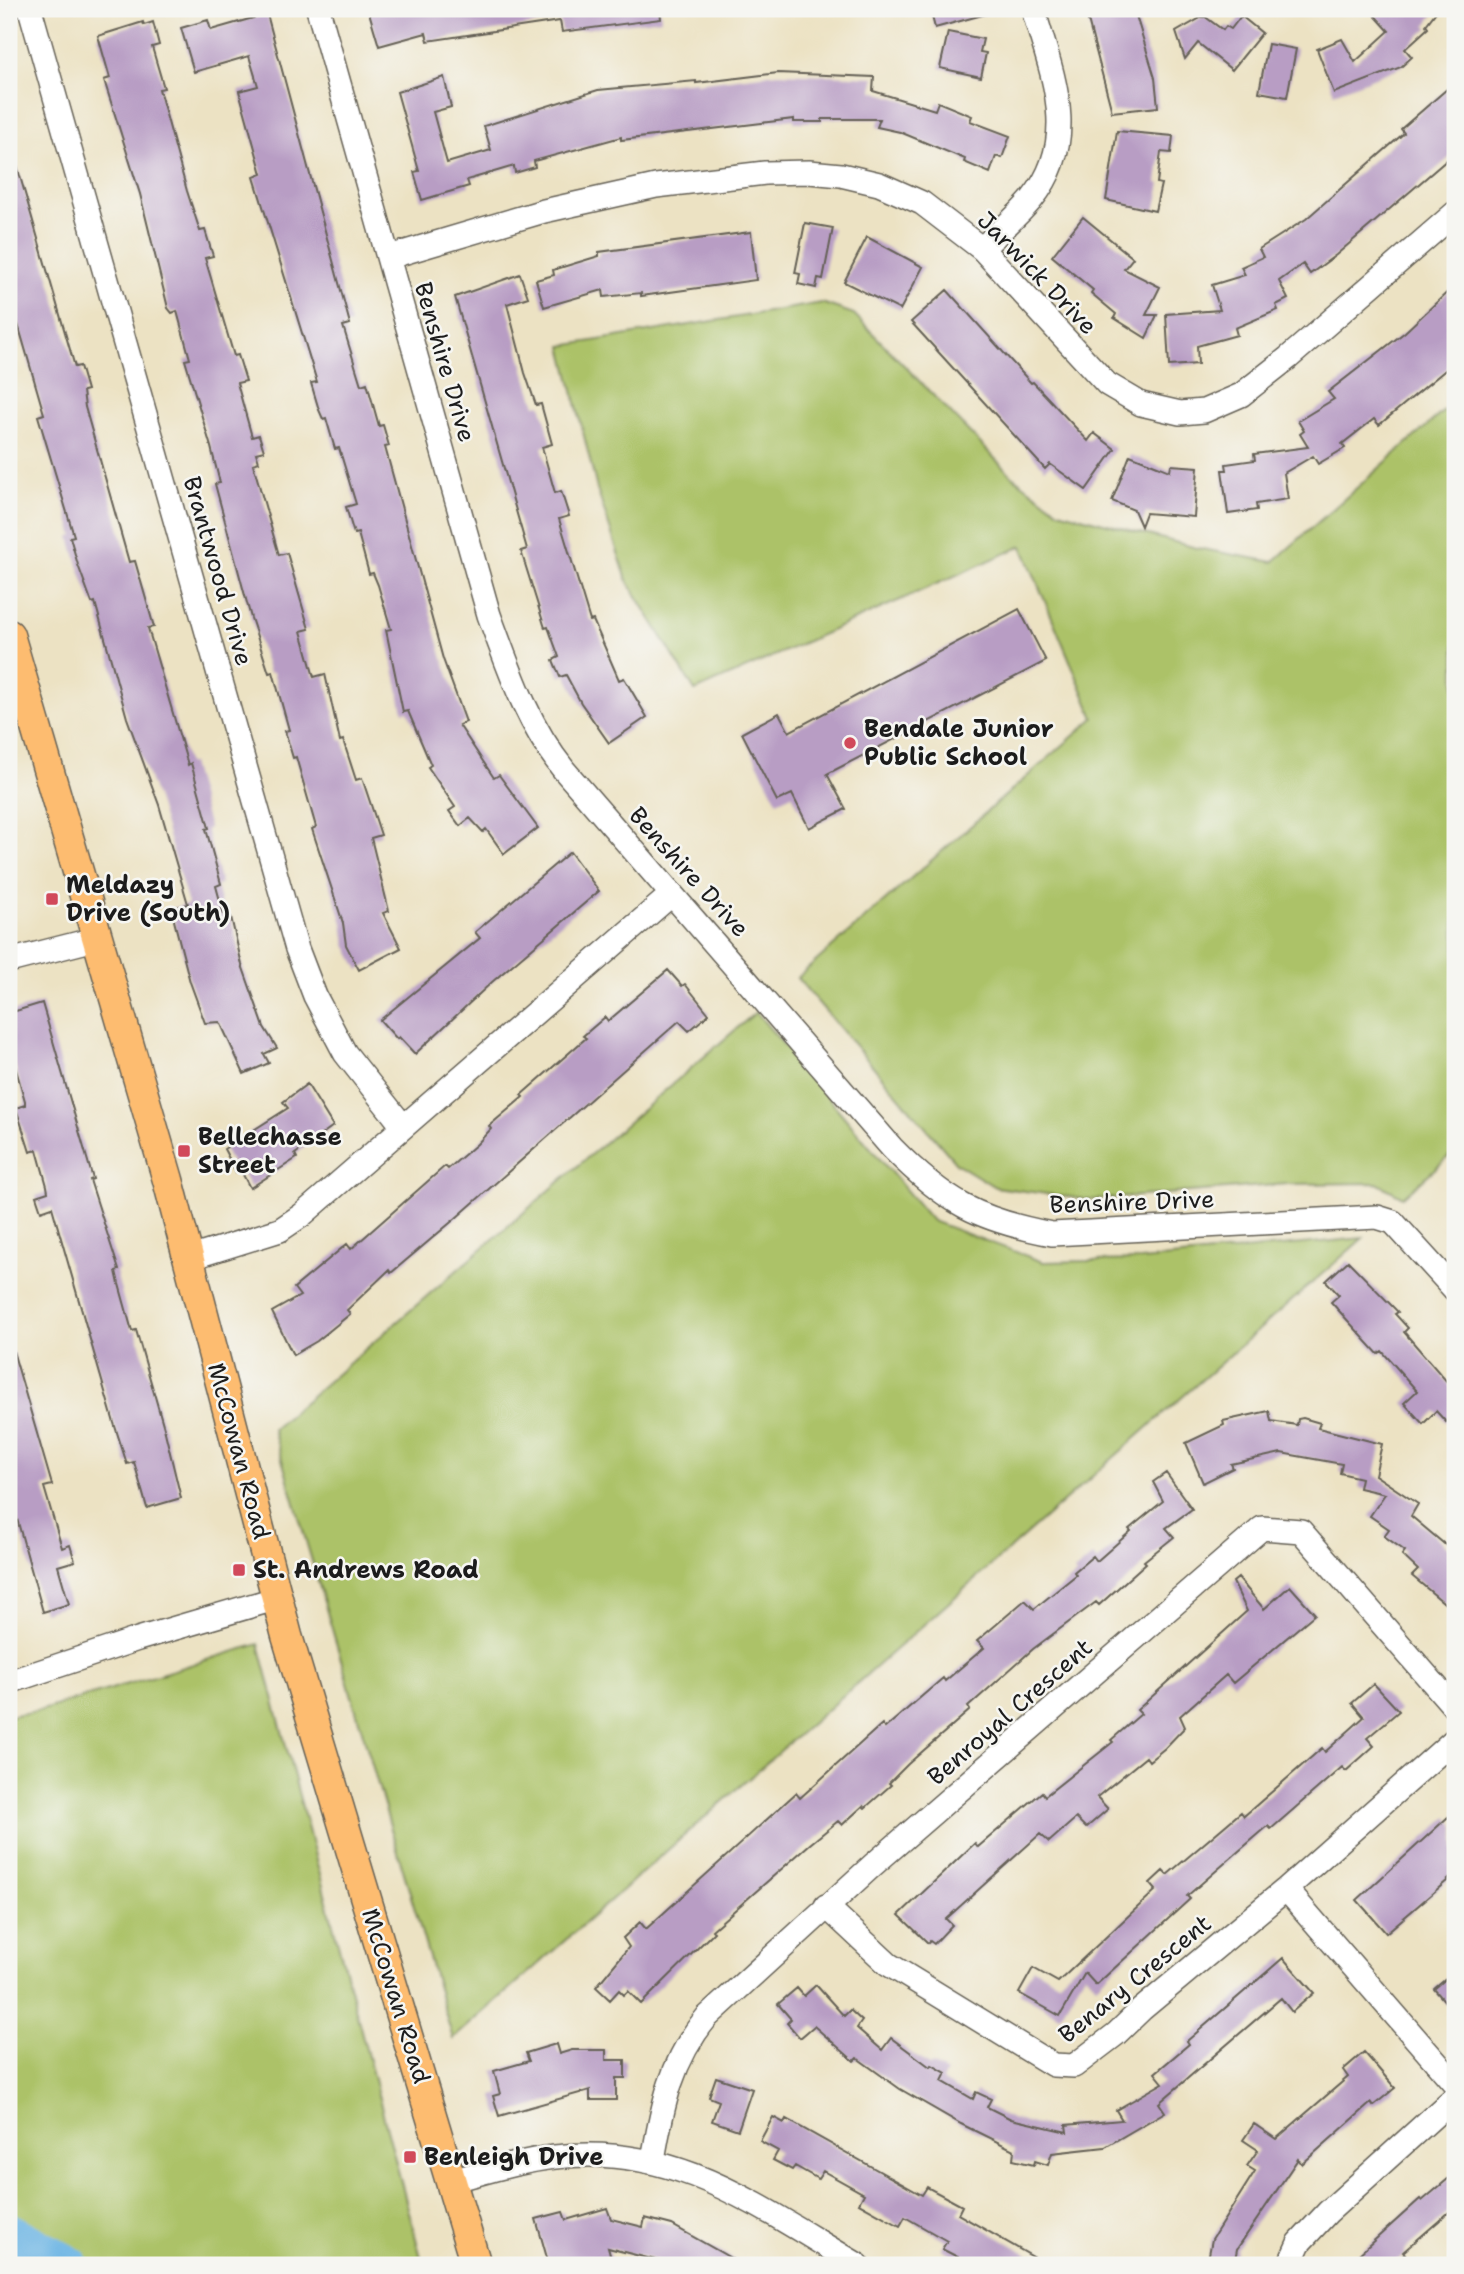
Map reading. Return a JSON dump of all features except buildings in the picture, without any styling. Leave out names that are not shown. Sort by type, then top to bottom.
[{"type":"main road","name":"McCowan Road","points":[[9,635],[95,939],[168,1180],[278,1598],[476,2265]]},
{"type":"street","name":"Brantwood Drive","points":[[30,9],[298,948],[315,996],[345,1053],[402,1125]]},
{"type":"street","name":"Benshire Drive","points":[[318,9],[489,615],[516,687],[549,751],[892,1148],[933,1188],[970,1212],[1011,1226],[1052,1234],[1377,1217],[1393,1222],[1455,1290]]},
{"type":"street","points":[[982,249],[1041,187],[1059,141],[1058,99],[1033,9]]},
{"type":"street","name":"Jarwick Drive","points":[[389,257],[606,195],[765,173],[809,172],[879,184],[922,203],[982,249],[1107,384],[1126,397],[1163,410],[1204,411],[1241,395],[1288,358],[1455,213]]},
{"type":"street","points":[[187,1259],[280,1230],[323,1199],[402,1125],[672,894]]},
{"type":"street","points":[[9,961],[95,939]]},
{"type":"street","name":"Benroyal Crescent","points":[[653,2160],[668,2085],[687,2042],[707,2017],[826,1906],[1262,1528],[1301,1531],[1455,1708]]},
{"type":"street","points":[[10,1678],[278,1598]]},
{"type":"street","name":"Benary Crescent","points":[[826,1906],[888,1964],[1053,2065],[1074,2066],[1116,2035],[1142,2009],[1286,1889],[1455,1738]]},
{"type":"street","points":[[1286,1889],[1455,2084]]},
{"type":"street","points":[[1289,2265],[1299,2243],[1328,2212],[1455,2097]]},
{"type":"street","points":[[451,2181],[555,2156],[606,2155],[653,2160],[688,2172],[753,2203],[859,2265]]},
{"type":"green space","points":[[822,303],[854,314],[1011,475],[1059,511],[1197,548],[1273,562],[1455,401],[1455,1151],[1403,1197],[1377,1183],[1288,1184],[1091,1200],[995,1187],[956,1163],[797,978],[1094,718],[1022,546],[695,691],[627,580],[597,489],[562,346]]},
{"type":"green space","points":[[756,1012],[932,1221],[1043,1262],[1141,1260],[1363,1238],[453,2039],[273,1429]]},
{"type":"green space","points":[[259,1644],[423,2265],[9,2265],[9,1716],[42,1710]]},
{"type":"waterway","points":[[9,2231],[71,2265]]},
{"type":"place","name":"Bendale Junior Public School","points":[[850,743]]},
{"type":"place","name":"Meldazy Drive (South)","points":[[52,899]]},
{"type":"place","name":"Bellechasse Street","points":[[184,1151]]},
{"type":"place","name":"St. Andrews Road","points":[[239,1570]]},
{"type":"place","name":"Benleigh Drive","points":[[410,2157]]}]
